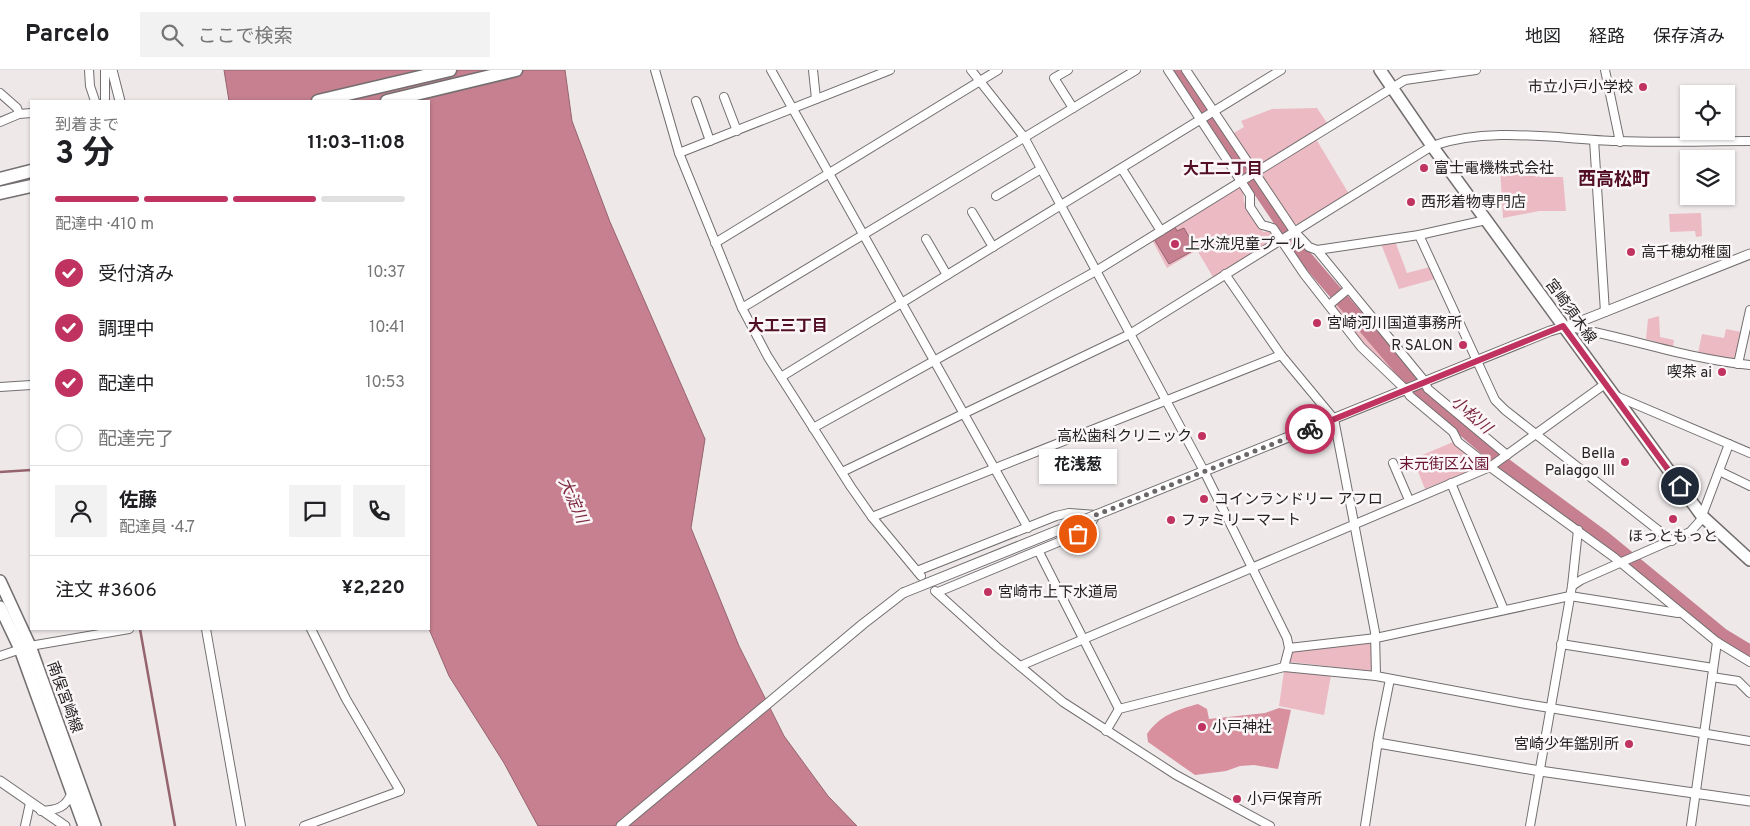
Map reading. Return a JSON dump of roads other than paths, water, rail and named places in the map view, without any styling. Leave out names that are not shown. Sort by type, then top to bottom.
[{"type":"highway","points":[[322,100],[450,70]]},
{"type":"highway","points":[[391,100],[516,70]]},
{"type":"highway","points":[[0,179],[30,171]]},
{"type":"highway","points":[[0,193],[30,186]]},
{"type":"main road","name":"宮崎須木線","points":[[1380,70],[1432,146],[1702,516],[1750,560]]},
{"type":"main road","name":"南俣宮崎線","points":[[0,581],[95,826]]},
{"type":"main road","name":"南俣宮崎線","points":[[0,607],[25,648],[84,826]]},
{"type":"street","points":[[89,70],[90,86],[95,100]]},
{"type":"street","points":[[105,70],[105,100]]},
{"type":"street","points":[[112,70],[120,100]]},
{"type":"street","points":[[655,70],[679,153],[742,308],[781,377],[842,472],[872,517],[919,574],[1028,528],[1069,513],[1096,515]]},
{"type":"street","points":[[771,70],[1028,528]]},
{"type":"street","points":[[812,70],[816,99]]},
{"type":"street","points":[[679,153],[793,109],[874,73],[890,70]]},
{"type":"street","points":[[971,70],[1024,137],[1204,471],[1287,638],[1289,648],[1284,667]]},
{"type":"street","points":[[715,244],[998,70]]},
{"type":"street","points":[[1068,70],[1054,78],[1073,108]]},
{"type":"street","points":[[742,308],[1136,70]]},
{"type":"street","points":[[1168,70],[1200,119],[1201,124],[1250,195],[1250,207],[1262,225],[1273,228],[1304,274],[1361,347],[1410,396],[1453,432],[1458,442],[1621,562],[1717,642],[1750,662]]},
{"type":"street","points":[[1186,70],[1294,231],[1309,247],[1317,250],[1419,235],[1486,220]]},
{"type":"street","points":[[781,377],[1282,70]]},
{"type":"street","points":[[813,428],[1096,271],[1256,174],[1405,80],[1476,70]]},
{"type":"street","points":[[1605,70],[1620,142]]},
{"type":"street","points":[[0,93],[17,108],[19,114]]},
{"type":"street","points":[[724,97],[737,130]]},
{"type":"street","points":[[696,101],[710,141]]},
{"type":"street","points":[[0,122],[19,114],[30,113]]},
{"type":"street","points":[[842,472],[1130,334],[1432,146],[1449,140],[1537,135],[1620,142],[1750,141]]},
{"type":"street","points":[[1594,140],[1605,312]]},
{"type":"street","points":[[1122,168],[1160,231]]},
{"type":"street","points":[[996,196],[1041,169]]},
{"type":"street","points":[[972,212],[993,247]]},
{"type":"street","points":[[1419,235],[1495,400],[1672,541]]},
{"type":"street","points":[[926,239],[947,274]]},
{"type":"street","points":[[1317,250],[1428,389],[1506,455]]},
{"type":"street","points":[[621,826],[896,598],[1204,471],[1479,362],[1563,326],[1605,312],[1750,254]]},
{"type":"street","points":[[1225,274],[1281,355],[1334,419],[1376,638],[1376,676]]},
{"type":"street","points":[[1329,305],[1348,290]]},
{"type":"street","points":[[1738,364],[1750,310]]},
{"type":"street","points":[[1563,326],[1613,335],[1706,358],[1750,365]]},
{"type":"street","points":[[872,517],[1281,355]]},
{"type":"street","points":[[1020,666],[1490,467],[1605,384]]},
{"type":"street","points":[[0,387],[30,385]]},
{"type":"street","points":[[1615,396],[1750,453]]},
{"type":"street","points":[[1572,586],[1690,532],[1702,516],[1729,444]]},
{"type":"street","points":[[1393,463],[1409,500]]},
{"type":"street","points":[[1719,471],[1750,486]]},
{"type":"street","points":[[1451,483],[1504,610]]},
{"type":"street","points":[[1096,515],[1089,526],[1078,534],[1040,552],[936,591],[1063,702],[1106,731],[1216,798],[1270,826]]},
{"type":"street","points":[[1530,826],[1549,708],[1572,586],[1578,530]]},
{"type":"street","points":[[1040,552],[1082,639],[1119,709]]},
{"type":"street","points":[[1289,648],[1376,638],[1570,596],[1680,613]]},
{"type":"street","points":[[0,656],[10,655],[25,648],[124,630]]},
{"type":"street","points":[[206,630],[241,826]]},
{"type":"street","points":[[304,826],[400,791],[346,700],[311,630]]},
{"type":"street","points":[[1691,826],[1717,642]]},
{"type":"street","points":[[1561,644],[1713,668]]},
{"type":"street","points":[[1106,731],[1119,709],[1284,667],[1390,678],[1549,708],[1750,741]]},
{"type":"street","points":[[1365,826],[1390,678]]},
{"type":"street","points":[[1712,678],[1738,681],[1750,693]]},
{"type":"street","points":[[1378,743],[1540,770],[1750,801]]},
{"type":"street","points":[[0,781],[65,826]]},
{"type":"street","points":[[41,811],[56,810],[64,806],[72,792]]},
{"type":"street","points":[[25,826],[30,803]]},
{"type":"water","name":"大淀川","points":[[224,70],[565,70],[572,121],[610,222],[705,439],[691,528],[739,646],[784,736],[828,796],[857,826],[538,826],[504,763],[449,676],[429,630],[430,100],[229,100]]},
{"type":"water","name":"上水流児童プール","points":[[1175,227],[1177,231],[1184,228],[1196,249],[1169,264],[1154,239]]},
{"type":"waterway","name":"小松川","points":[[1179,70],[1305,257],[1401,369],[1432,402],[1505,465],[1604,538],[1722,635],[1750,652]]},
{"type":"waterway","points":[[0,472],[30,470]]},
{"type":"waterway","points":[[140,630],[175,826]]},
{"type":"place","name":"市立小戸小学校","points":[[1643,87]]},
{"type":"place","name":"富士電機株式会社","points":[[1424,168]]},
{"type":"place","name":"西形着物専門店","points":[[1411,202]]},
{"type":"place","name":"上水流児童プール","points":[[1175,244]]},
{"type":"place","name":"高千穂幼稚園","points":[[1631,252]]},
{"type":"place","name":"宮崎河川国道事務所","points":[[1317,323]]},
{"type":"place","name":"R SALON","points":[[1463,345]]},
{"type":"place","name":"喫茶 ai","points":[[1722,372]]},
{"type":"place","name":"高松歯科クリニック","points":[[1202,436]]},
{"type":"place","name":"Bella Palaggo III","points":[[1625,462]]},
{"type":"place","name":"コインランドリー アフロ","points":[[1204,499]]},
{"type":"place","name":"ほっともっと","points":[[1673,519]]},
{"type":"place","name":"ファミリーマート","points":[[1171,520]]},
{"type":"place","name":"花浅葱","points":[[1078,534]]},
{"type":"place","name":"宮崎市上下水道局","points":[[988,592]]},
{"type":"place","name":"小戸神社","points":[[1202,727]]},
{"type":"place","name":"宮崎少年鑑別所","points":[[1629,744]]},
{"type":"place","name":"小戸保育所","points":[[1237,799]]},
{"type":"district","name":"大工二丁目","points":[[1223,168]]},
{"type":"district","name":"西高松町","points":[[1614,179]]},
{"type":"district","name":"大工三丁目","points":[[788,325]]},
{"type":"park label","name":"末元街区公園","points":[[1444,464]]}]
